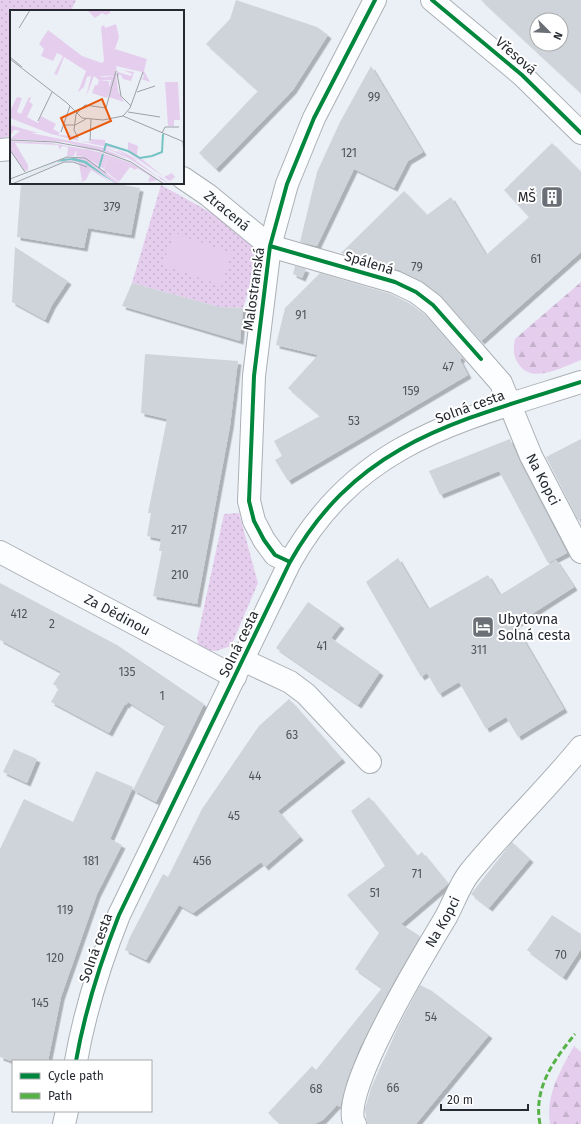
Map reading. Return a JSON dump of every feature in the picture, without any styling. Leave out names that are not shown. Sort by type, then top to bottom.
[{"type":"street","name":"Malostranská","points":[[290,562],[275,555],[264,540],[254,521],[249,501],[254,376],[270,246],[287,184],[314,118],[375,0]]},
{"type":"street","name":"Vřesová","points":[[432,0],[522,75],[581,133]]},
{"type":"street","points":[[0,150],[10,149]]},
{"type":"street","name":"Ztracená","points":[[184,179],[208,195],[270,246]]},
{"type":"street","name":"Spálená","points":[[270,246],[395,282],[416,292],[433,305],[501,383],[510,405]]},
{"type":"street","name":"Solná cesta","points":[[76,1060],[97,973],[119,915],[290,562],[321,514],[351,484],[384,458],[429,434],[457,422],[581,382]]},
{"type":"street","name":"Na Kopci","points":[[510,405],[531,456],[581,552]]},
{"type":"street","name":"Za Dědinou","points":[[0,552],[239,669]]},
{"type":"street","name":"Solná cesta","points":[[239,669],[290,682],[306,694],[370,762]]},
{"type":"street","name":"Na Kopci","points":[[355,1124],[353,1121],[352,1110],[364,1070],[379,1036],[469,873],[581,747]]},
{"type":"street","points":[[64,1124],[67,1112]]},
{"type":"green space","points":[[0,0],[76,0],[71,10],[10,10],[10,136],[0,138]]},
{"type":"green space","points":[[161,185],[219,217],[254,247],[257,263],[243,308],[219,307],[132,283]]},
{"type":"green space","points":[[175,233],[231,253],[222,286],[162,264]]},
{"type":"green space","points":[[581,282],[581,360],[541,374],[533,374],[526,371],[520,366],[515,356],[515,339]]},
{"type":"green space","points":[[239,513],[258,583],[231,646],[216,651],[200,649],[197,639],[224,514]]},
{"type":"green space","points":[[574,1046],[581,1052],[581,1124],[550,1124],[550,1103],[555,1083]]},
{"type":"building","points":[[236,0],[317,27],[328,35],[293,90],[216,169],[199,153],[258,91],[206,44],[230,19]]},
{"type":"building","points":[[481,0],[581,0],[581,93],[537,52],[569,52],[569,12],[529,12],[529,45]]},
{"type":"building","points":[[371,66],[423,152],[408,161],[394,188],[354,169],[317,246],[300,242],[317,172],[340,122]]},
{"type":"building","points":[[552,143],[581,172],[581,252],[481,341],[442,297],[423,282],[399,270],[341,253],[404,191],[427,215],[451,197],[486,255],[529,217],[504,190]]},
{"type":"building","points":[[21,184],[118,184],[140,188],[131,235],[88,228],[84,248],[17,237]]},
{"type":"building","points":[[15,247],[68,281],[52,305],[45,320],[12,302]]},
{"type":"building","points":[[295,266],[306,269],[302,278],[293,274]]},
{"type":"building","points":[[320,273],[391,294],[409,303],[424,314],[462,358],[460,360],[468,375],[288,481],[275,460],[282,456],[274,441],[320,416],[288,388],[318,355],[276,345],[285,308]]},
{"type":"building","points":[[132,283],[219,307],[243,308],[240,341],[122,306]]},
{"type":"building","points":[[145,354],[238,361],[230,426],[197,604],[153,596],[162,551],[159,551],[161,539],[147,536],[151,513],[148,513],[167,419],[141,413]]},
{"type":"building","points":[[510,439],[520,462],[567,553],[548,563],[499,471],[440,495],[429,471]]},
{"type":"building","points":[[581,439],[581,518],[578,520],[546,457]]},
{"type":"building","points":[[398,558],[428,609],[488,575],[500,595],[556,560],[574,587],[515,625],[564,709],[518,737],[506,717],[486,729],[459,682],[439,694],[427,673],[421,677],[366,582]]},
{"type":"building","points":[[0,583],[117,645],[204,704],[156,802],[133,790],[165,725],[128,702],[126,705],[125,704],[109,733],[51,702],[59,688],[53,684],[61,672],[0,640]]},
{"type":"building","points":[[308,602],[341,625],[331,638],[380,672],[358,705],[276,648]]},
{"type":"building","points":[[289,699],[342,759],[278,811],[300,837],[265,867],[261,862],[193,913],[179,905],[146,960],[125,950],[130,937],[163,874],[168,877],[202,809],[259,726]]},
{"type":"building","points":[[14,749],[37,759],[27,783],[3,772]]},
{"type":"building","points":[[96,771],[133,787],[110,839],[122,845],[97,894],[61,997],[48,1060],[11,1061],[0,1057],[0,849],[24,799],[73,822]]},
{"type":"building","points":[[369,797],[417,856],[422,852],[448,884],[401,924],[420,936],[393,983],[359,1049],[347,1080],[340,1107],[337,1105],[323,1120],[314,1124],[280,1124],[268,1113],[312,1066],[316,1070],[382,988],[355,969],[379,933],[347,895],[385,866],[351,811]]},
{"type":"building","points":[[512,842],[530,859],[489,908],[471,894]]},
{"type":"building","points":[[552,915],[581,934],[581,949],[563,977],[527,950]]},
{"type":"building","points":[[420,985],[432,991],[489,1035],[416,1124],[367,1124],[365,1109],[371,1088],[398,1027]]},
{"type":"marked path","points":[[540,1124],[539,1111],[542,1087],[553,1064],[575,1034]]},
{"type":"cycle path","points":[[290,562],[275,555],[264,540],[254,521],[249,501],[254,376],[270,246],[287,184],[314,118],[375,0]]},
{"type":"cycle path","points":[[432,0],[522,75],[581,133]]},
{"type":"cycle path","points":[[270,246],[395,282],[416,292],[433,305],[481,359]]},
{"type":"cycle path","points":[[76,1060],[94,987],[119,915],[290,562],[317,521],[347,488],[380,462],[415,441],[453,424],[581,382]]},
{"type":"place","name":"MŠ","points":[[552,197]]},
{"type":"place","name":"Ubytovna Solná cesta","points":[[483,627]]}]
